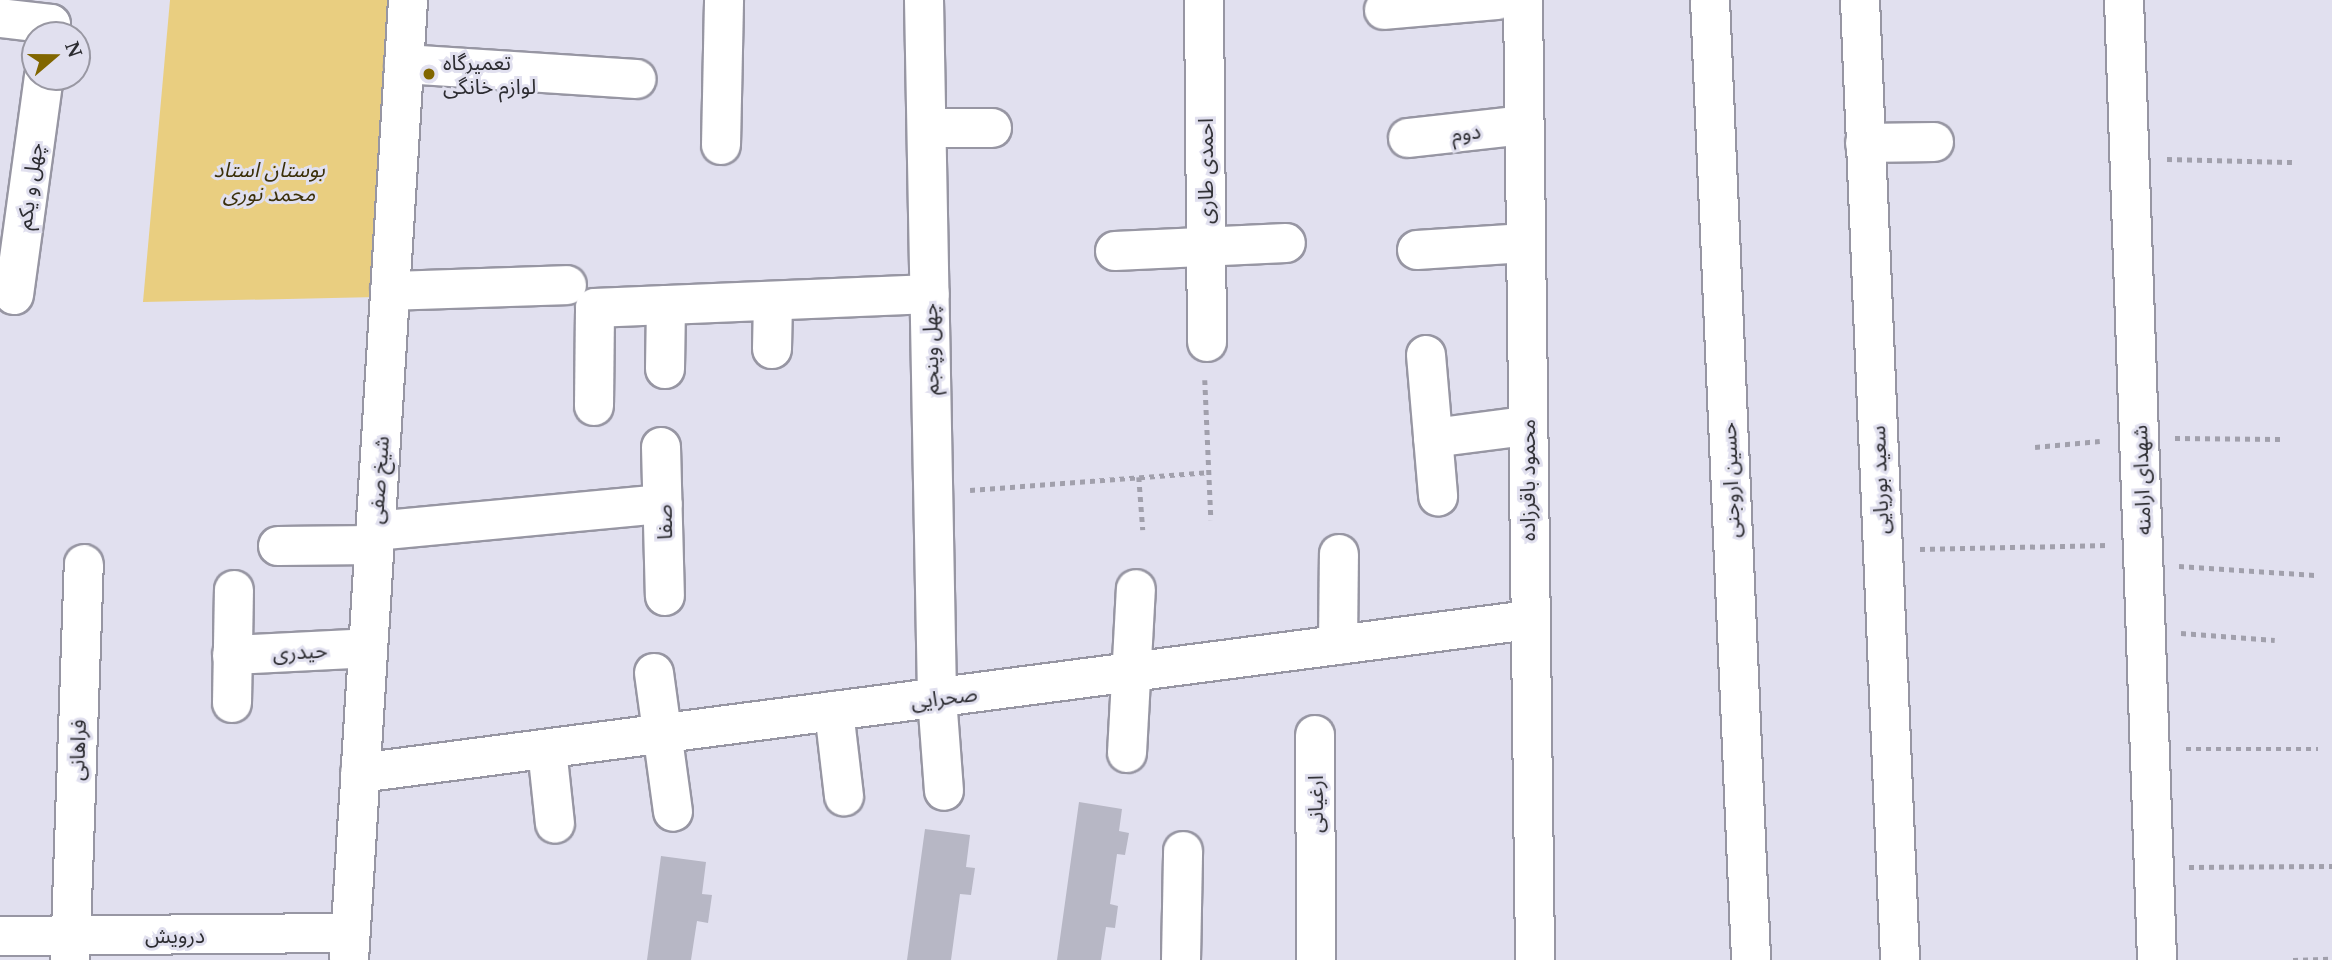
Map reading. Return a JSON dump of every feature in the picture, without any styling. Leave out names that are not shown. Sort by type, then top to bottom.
[{"type":"street","name":"شیخ صفی","points":[[349,947],[408,0]]},
{"type":"street","points":[[721,145],[724,0]]},
{"type":"street","name":"چهل وپنجم","points":[[925,0],[937,698],[944,791]]},
{"type":"street","name":"احمدی طاری","points":[[1204,0],[1206,342]]},
{"type":"street","points":[[1384,10],[1498,0]]},
{"type":"street","name":"محمود باقرزاده","points":[[1523,0],[1528,620],[1535,960]]},
{"type":"street","name":"حسین اروجنی","points":[[1710,0],[1751,960]]},
{"type":"street","name":"سعید بوریایی","points":[[1860,0],[1899,960]]},
{"type":"street","name":"شهدای ارامنه","points":[[2124,0],[2157,960]]},
{"type":"street","points":[[0,19],[21,21]]},
{"type":"street","points":[[404,64],[637,79]]},
{"type":"street","name":"چهل و یکم","points":[[14,295],[42,91]]},
{"type":"street","name":"دوم","points":[[1408,138],[1524,125]]},
{"type":"street","points":[[927,128],[992,128]]},
{"type":"street","points":[[1865,143],[1934,142]]},
{"type":"street","points":[[1115,251],[1286,243]]},
{"type":"street","points":[[1417,250],[1525,243]]},
{"type":"street","points":[[390,290],[566,285]]},
{"type":"street","points":[[594,406],[595,308],[929,294]]},
{"type":"street","points":[[772,349],[773,300]]},
{"type":"street","points":[[665,369],[666,305]]},
{"type":"street","points":[[1426,355],[1438,496]]},
{"type":"street","points":[[1433,438],[1526,426]]},
{"type":"street","name":"صفا","points":[[661,447],[665,596]]},
{"type":"street","points":[[278,546],[375,538],[663,504]]},
{"type":"street","points":[[1338,645],[1339,554]]},
{"type":"street","name":"فراهانی","points":[[70,948],[84,564]]},
{"type":"street","points":[[1127,753],[1136,589]]},
{"type":"street","points":[[232,703],[234,590]]},
{"type":"street","name":"صحرایی","points":[[360,774],[1528,620]]},
{"type":"street","name":"حیدری","points":[[232,655],[368,648]]},
{"type":"street","points":[[654,673],[673,812]]},
{"type":"street","points":[[834,711],[844,796]]},
{"type":"street","name":"ارغیانی","points":[[1315,735],[1316,960]]},
{"type":"street","points":[[547,749],[555,824]]},
{"type":"street","points":[[1181,960],[1183,852]]},
{"type":"street","name":"درویش","points":[[0,936],[70,948],[349,947]]},
{"type":"path","points":[[2130,159],[2292,162]]},
{"type":"path","points":[[1205,380],[1211,520]]},
{"type":"path","points":[[2035,447],[2139,437],[2280,439]]},
{"type":"path","points":[[933,494],[1207,472]]},
{"type":"path","points":[[1139,477],[1143,530]]},
{"type":"path","points":[[1882,550],[2143,554],[2315,575]]},
{"type":"path","points":[[2146,630],[2275,640]]},
{"type":"path","points":[[2150,750],[2318,748]]},
{"type":"path","points":[[2154,867],[2332,866]]},
{"type":"path","points":[[2293,960],[2330,959]]},
{"type":"green space","name":"بوستان استاد محمد نوری","points":[[170,0],[392,0],[377,297],[143,302]]},
{"type":"building","points":[[1079,802],[1122,809],[1119,831],[1129,833],[1125,855],[1117,854],[1110,904],[1118,906],[1115,928],[1106,927],[1101,960],[1057,960]]},
{"type":"building","points":[[925,829],[970,835],[966,867],[975,868],[971,895],[960,894],[951,960],[907,960]]},
{"type":"building","points":[[661,856],[706,862],[702,894],[712,895],[708,923],[697,921],[691,960],[647,960]]},
{"type":"place","name":"تعمیرگاه لوازم خانگی","points":[[429,74]]}]
